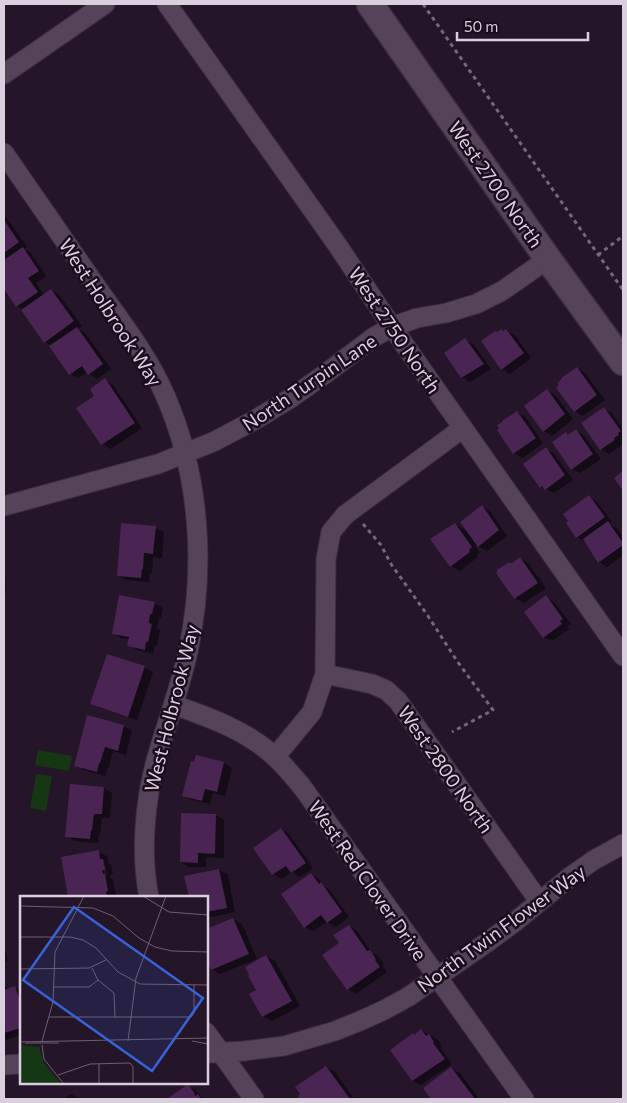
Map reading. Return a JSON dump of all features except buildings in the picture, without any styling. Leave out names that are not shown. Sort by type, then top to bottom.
[{"type":"street","points":[[4,74],[106,4]]},
{"type":"street","name":"West 2750 North","points":[[167,4],[623,656]]},
{"type":"street","name":"West 2700 North","points":[[370,4],[623,362]]},
{"type":"street","name":"West Holbrook Way","points":[[4,153],[141,350],[164,394],[185,453],[197,530],[198,559],[194,622],[174,705],[157,758],[151,786],[145,843],[149,896]]},
{"type":"street","name":"North Turpin Lane","points":[[4,506],[158,464],[213,442],[253,421],[312,384],[374,337],[392,327],[417,318],[454,311],[476,304],[502,291],[548,258]]},
{"type":"street","points":[[275,757],[312,712],[325,674],[326,559],[331,532],[345,516],[463,428]]},
{"type":"street","name":"West 2800 North","points":[[325,674],[372,684],[386,690],[398,700],[540,902]]},
{"type":"street","name":"West Red Clover Drive","points":[[174,705],[222,723],[245,735],[275,757],[303,788],[524,1099]]},
{"type":"street","name":"North Twin Flower Way","points":[[214,1052],[252,1051],[284,1046],[335,1031],[384,1010],[408,997],[489,942],[571,876],[594,860],[623,844]]},
{"type":"street","points":[[208,1037],[214,1052],[254,1099]]},
{"type":"street","points":[[4,1065],[20,1064]]},
{"type":"path","points":[[423,4],[623,290]]},
{"type":"path","points":[[598,255],[623,236]]},
{"type":"path","points":[[361,522],[375,536],[414,598],[493,710],[452,732]]},
{"type":"green space","points":[[38,750],[72,756],[69,771],[35,765]]},
{"type":"green space","points":[[36,774],[52,776],[46,811],[30,808]]}]
